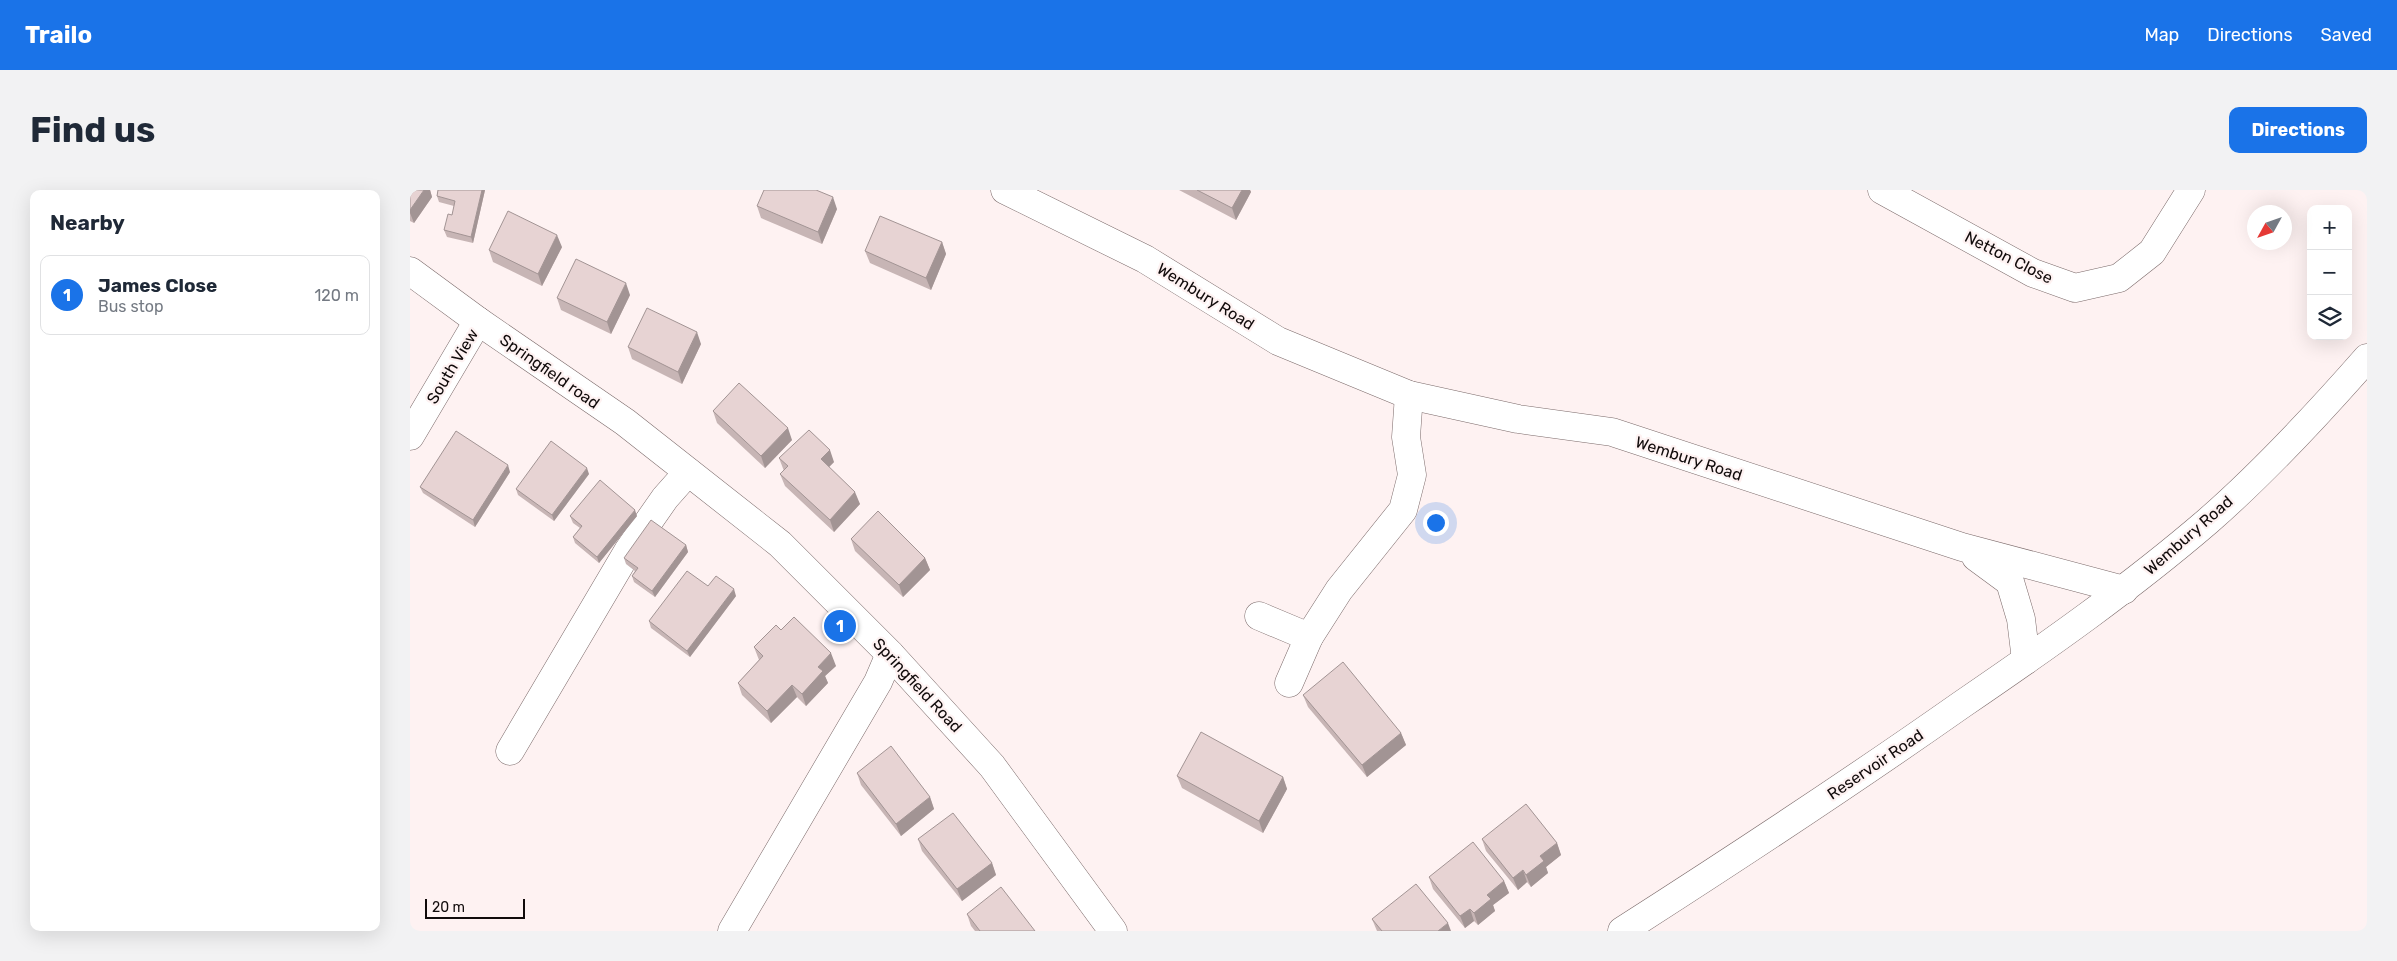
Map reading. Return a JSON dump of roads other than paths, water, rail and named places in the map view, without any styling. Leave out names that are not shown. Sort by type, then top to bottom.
[{"type":"street","name":"Wembury Road","points":[[1005,190],[1145,259],[1278,341],[1409,394],[1518,420],[1612,432],[1962,548],[2124,590],[2234,496],[2310,422],[2367,358]]},
{"type":"street","name":"Netton Close","points":[[1882,190],[2033,273],[2074,288],[2119,278],[2152,252],[2191,190]]},
{"type":"street","name":"Springfield road","points":[[410,271],[478,321],[625,422],[688,472]]},
{"type":"street","name":"South View","points":[[410,436],[478,321]]},
{"type":"street","points":[[1289,683],[1309,637],[1339,590],[1403,510],[1412,475],[1406,437],[1409,394]]},
{"type":"street","points":[[510,751],[628,552],[665,498],[688,472]]},
{"type":"street","name":"Springfield Road","points":[[688,472],[780,544],[890,654],[992,766],[1113,931]]},
{"type":"street","name":"Wembury Road","points":[[1962,548],[2010,582],[2021,619],[2026,660]]},
{"type":"street","name":"Reservoir Road","points":[[1622,931],[1731,861],[2026,660],[2124,590]]},
{"type":"street","points":[[1259,616],[1309,637]]},
{"type":"street","points":[[732,931],[878,682],[890,654]]},
{"type":"place","name":"James Close","points":[[840,626]]}]
